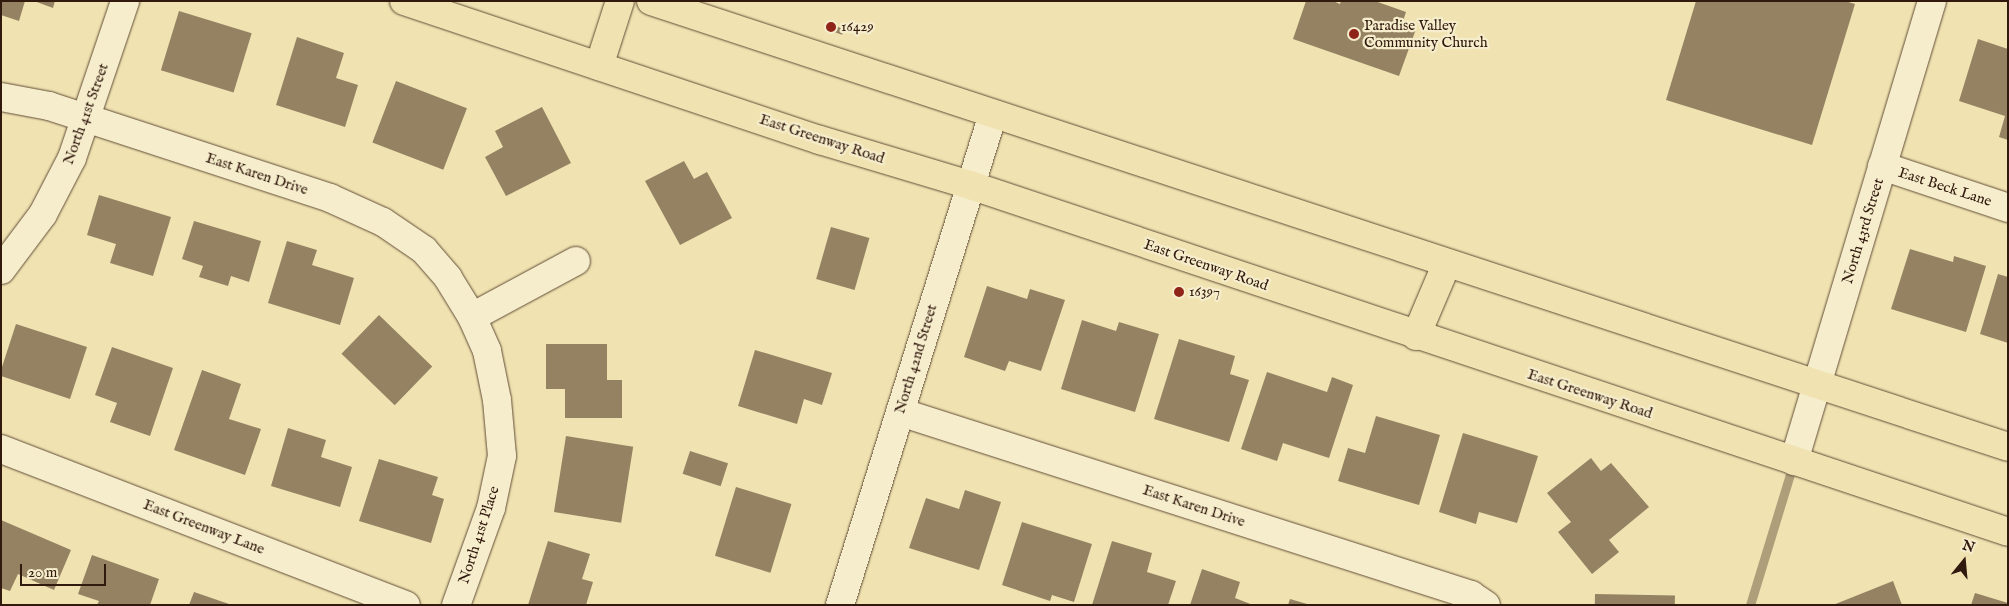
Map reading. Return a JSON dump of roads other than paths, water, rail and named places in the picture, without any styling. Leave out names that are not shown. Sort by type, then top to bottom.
[{"type":"main road","name":"East Greenway Road","points":[[404,1],[820,140],[970,185],[1416,336],[2008,532]]},
{"type":"main road","points":[[599,66],[620,1]]},
{"type":"main road","points":[[651,1],[2008,446]]},
{"type":"main road","points":[[1416,336],[1447,262]]},
{"type":"street","name":"North 41st Street","points":[[1,270],[43,214],[72,158],[125,1]]},
{"type":"street","name":"North 43rd Street","points":[[1794,461],[1932,1]]},
{"type":"street","name":"East Karen Drive","points":[[1,97],[49,106],[330,198],[382,222],[424,250],[448,278],[472,317]]},
{"type":"street","name":"North 42nd Street","points":[[840,605],[993,114]]},
{"type":"street","name":"East Beck Lane","points":[[1882,166],[2008,208]]},
{"type":"street","points":[[472,317],[576,261]]},
{"type":"street","name":"North 41st Place","points":[[456,605],[491,508],[502,456],[497,400],[487,351],[472,317]]},
{"type":"street","name":"East Karen Drive","points":[[900,412],[1471,595],[1486,605]]},
{"type":"street","name":"East Greenway Lane","points":[[1,448],[406,605]]},
{"type":"waterway","points":[[1750,605],[1793,464]]},
{"type":"place","name":"16429","points":[[831,27]]},
{"type":"place","name":"Paradise Valley Community Church","points":[[1354,34]]},
{"type":"place","name":"16397","points":[[1179,292]]}]
